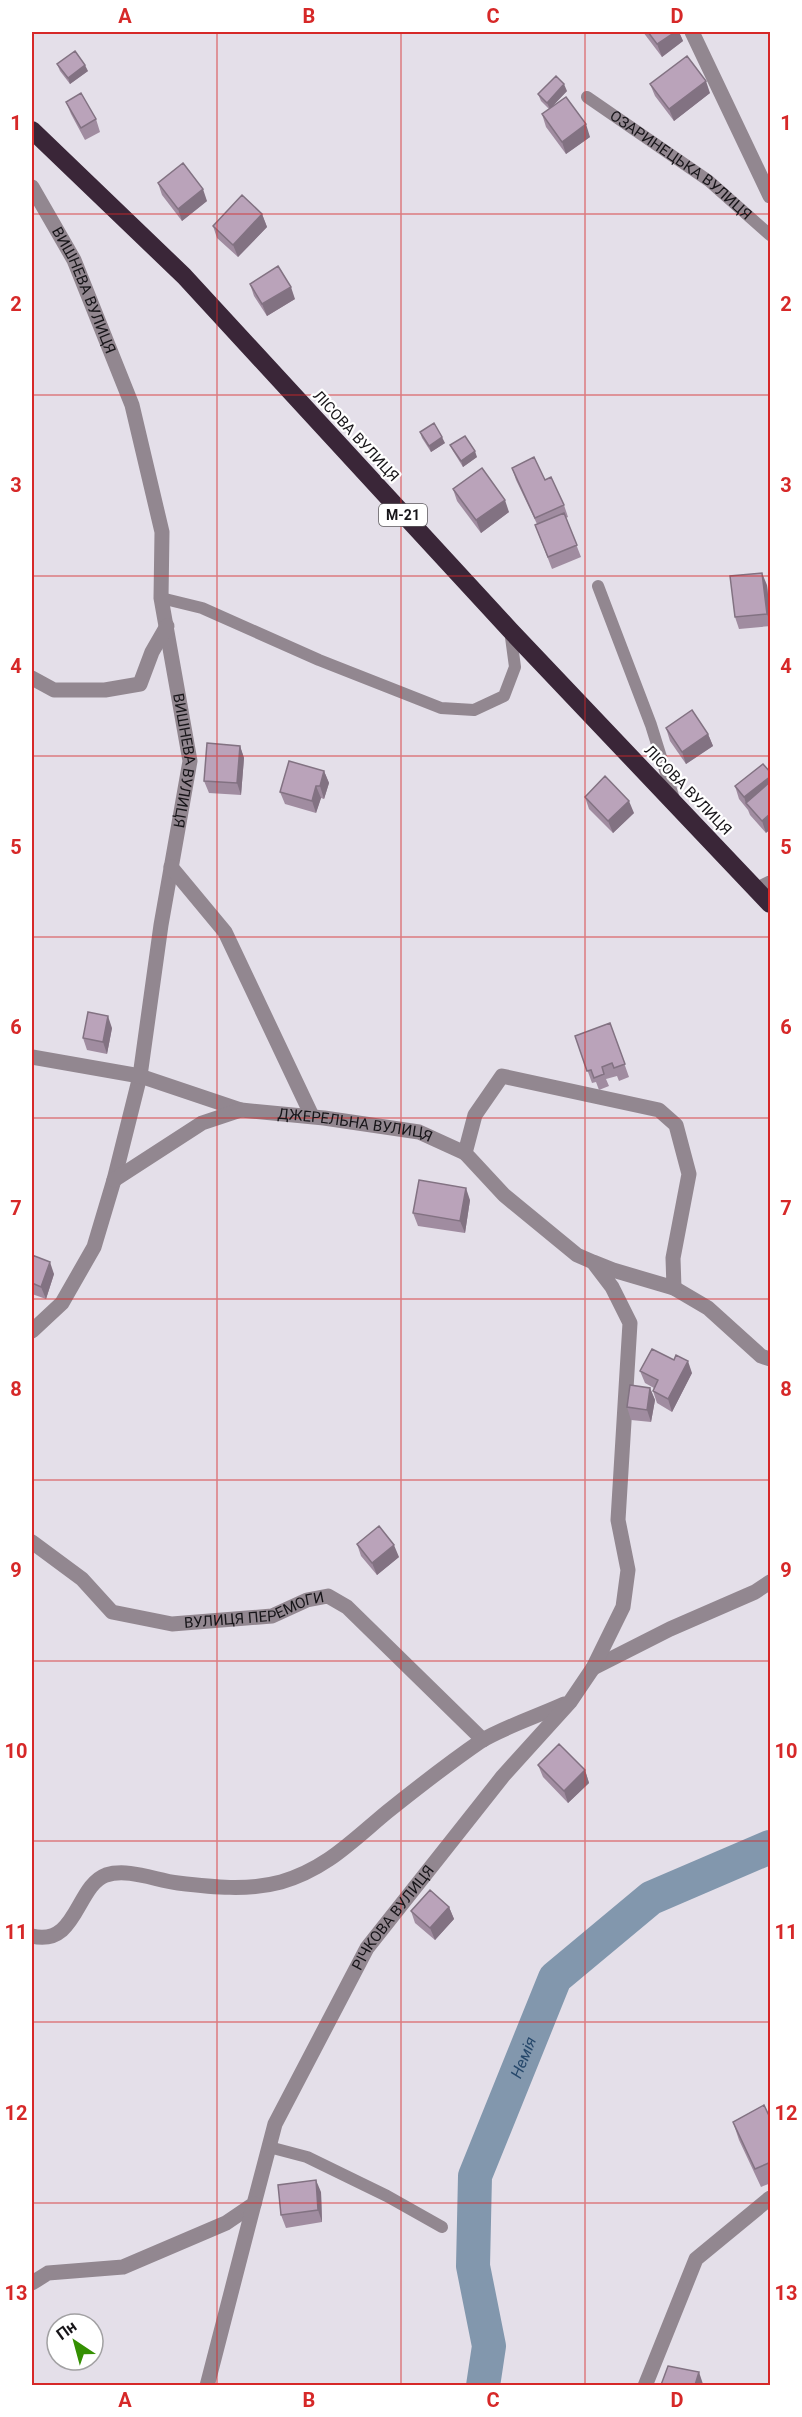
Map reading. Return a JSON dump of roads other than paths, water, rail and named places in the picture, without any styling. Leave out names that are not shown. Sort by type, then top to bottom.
[{"type":"highway","name":"ЛІСОВА ВУЛИЦЯ","points":[[32,130],[184,276],[510,630],[675,802],[764,886],[771,904]]},
{"type":"street","name":"ОЗАРИНЕЦЬКА ВУЛИЦЯ","points":[[692,32],[771,196]]},
{"type":"street","name":"ВИШНЕВА ВУЛИЦЯ","points":[[32,187],[74,260],[132,405],[162,532],[161,598],[190,761],[171,867],[140,1076],[114,1180],[94,1247],[62,1303],[32,1331]]},
{"type":"street","points":[[32,678],[54,690],[105,690],[141,684],[152,652],[167,626]]},
{"type":"street","points":[[171,867],[225,932],[312,1116]]},
{"type":"street","name":"ДЖЕРЕЛЬНА ВУЛИЦЯ","points":[[32,1057],[140,1076],[241,1110],[312,1116],[419,1132],[465,1153],[504,1195],[577,1255],[613,1270],[674,1288],[708,1308],[761,1356],[771,1359]]},
{"type":"street","points":[[465,1153],[476,1115],[501,1076],[659,1110],[676,1125],[689,1174],[673,1258],[674,1288]]},
{"type":"street","name":"ДЖЕРЕЛЬНА ВУЛИЦЯ","points":[[114,1180],[202,1123],[241,1110]]},
{"type":"street","name":"ДЖЕРЕЛЬНА ВУЛИЦЯ","points":[[593,1262],[612,1287],[630,1323],[618,1520]]},
{"type":"street","name":"РІЧКОВА ВУЛИЦЯ","points":[[207,2385],[275,2124],[367,1948],[503,1776],[570,1702],[593,1668],[623,1607],[628,1570],[618,1520]]},
{"type":"street","name":"ВУЛИЦЯ ПЕРЕМОГИ","points":[[32,1542],[82,1579],[112,1612],[172,1624],[272,1616],[307,1600],[328,1596],[347,1607],[483,1740]]},
{"type":"street","name":"РІЧКОВА ВУЛИЦЯ","points":[[593,1668],[670,1629],[755,1592],[771,1582]]},
{"type":"street","points":[[32,1936],[43,1939],[61,1931],[80,1908],[91,1886],[105,1876],[122,1873],[177,1883],[249,1889],[281,1882],[314,1870],[353,1843],[386,1813],[483,1740],[570,1702]]},
{"type":"street","points":[[645,2385],[696,2259],[771,2198]]},
{"type":"street","points":[[32,2283],[48,2273],[123,2267],[226,2223],[254,2204]]},
{"type":"lane","name":"ОЗАРИНЕЦЬКА ВУЛИЦЯ","points":[[587,97],[709,181],[771,235]]},
{"type":"lane","points":[[598,586],[651,725],[675,802]]},
{"type":"lane","points":[[161,598],[202,608],[319,660],[441,708],[474,710],[504,696],[515,667],[510,630]]},
{"type":"lane","points":[[269,2147],[307,2157],[387,2196],[442,2227]]},
{"type":"waterway","name":"Немія","points":[[483,2386],[489,2346],[473,2266],[475,2176],[555,1978],[651,1898],[770,1847]]}]
